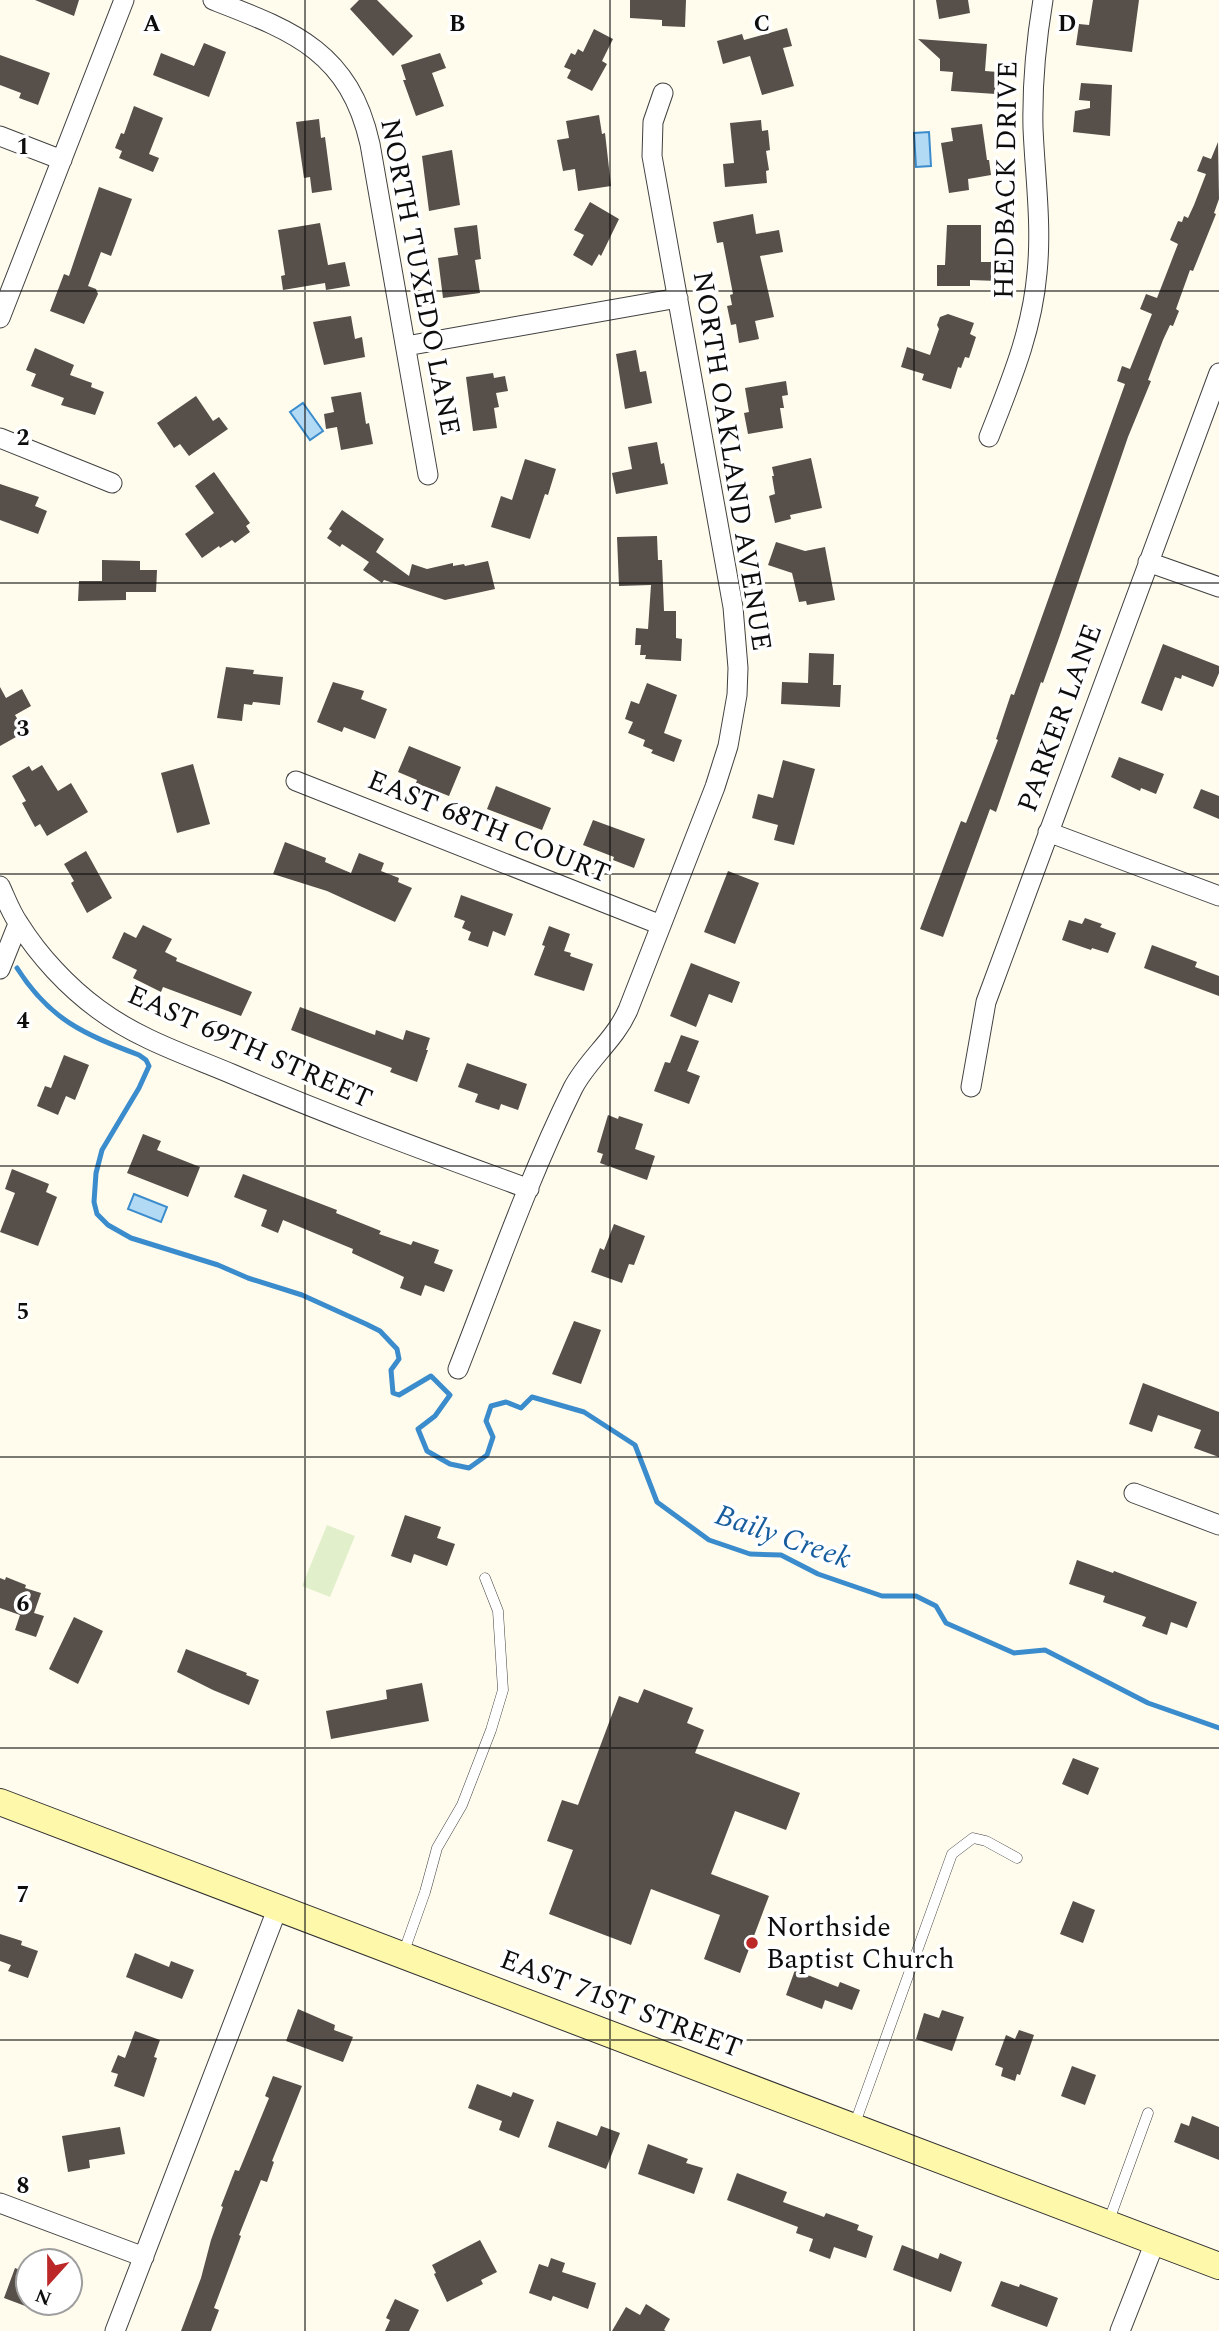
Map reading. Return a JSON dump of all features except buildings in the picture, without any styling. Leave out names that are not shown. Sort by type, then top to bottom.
[{"type":"main road","name":"EAST 71ST STREET","points":[[0,1802],[1219,2266]]},
{"type":"street","points":[[0,318],[124,0]]},
{"type":"street","name":"NORTH TUXEDO LANE","points":[[213,0],[280,27],[303,40],[324,57],[352,93],[370,144],[428,475]]},
{"type":"street","name":"HEDBACK DRIVE","points":[[989,437],[1021,355],[1034,296],[1038,236],[1033,124],[1034,79],[1043,0]]},
{"type":"street","name":"NORTH OAKLAND AVENUE","points":[[458,1369],[529,1189],[578,1079],[614,1035],[625,1016],[724,762],[733,720],[738,668],[733,607],[652,156],[653,122],[663,93]]},
{"type":"street","points":[[0,136],[62,160]]},
{"type":"street","points":[[406,346],[678,298]]},
{"type":"street","name":"PARKER LANE","points":[[971,1087],[986,1002],[1219,373]]},
{"type":"street","points":[[0,438],[112,482]]},
{"type":"street","points":[[1148,562],[1219,587]]},
{"type":"street","name":"EAST 68TH COURT","points":[[296,781],[661,925]]},
{"type":"street","points":[[1048,832],[1219,896]]},
{"type":"street","name":"EAST 69TH STREET","points":[[0,886],[18,924],[72,987],[98,1009],[149,1038],[335,1118],[529,1189]]},
{"type":"street","points":[[0,969],[18,924]]},
{"type":"street","points":[[1134,1493],[1219,1525]]},
{"type":"street","points":[[116,2331],[278,1907]]},
{"type":"street","points":[[0,2203],[144,2257]]},
{"type":"street","points":[[1120,2331],[1154,2242]]},
{"type":"lane","points":[[403,1954],[425,1892],[437,1847],[462,1805],[491,1730],[503,1690],[498,1611],[485,1578]]},
{"type":"lane","points":[[853,2126],[952,1854],[973,1838],[986,1841],[1017,1858]]},
{"type":"lane","points":[[1108,2224],[1148,2113]]},
{"type":"green space","points":[[327,1525],[355,1536],[330,1597],[302,1586]]},
{"type":"water","points":[[929,132],[931,166],[916,167],[914,133]]},
{"type":"water","points":[[303,403],[323,431],[310,440],[290,412]]},
{"type":"water","points":[[134,1194],[167,1207],[161,1222],[128,1209]]},
{"type":"waterway","name":"Baily Creek","points":[[17,968],[29,986],[56,1013],[85,1032],[139,1055],[149,1066],[102,1150],[96,1173],[94,1202],[97,1214],[108,1225],[131,1238],[302,1295],[380,1331],[397,1349],[399,1359],[391,1370],[393,1393],[399,1395],[431,1376],[450,1395],[435,1416],[418,1429],[427,1451],[450,1464],[469,1468],[487,1455],[493,1437],[486,1421],[491,1406],[506,1402],[521,1408],[532,1397],[584,1412],[635,1445],[657,1502],[709,1540],[750,1554],[781,1555],[818,1574],[882,1596],[916,1596],[936,1606],[946,1623],[1014,1653],[1045,1650],[1148,1703],[1219,1728]]},
{"type":"place","name":"Northside Baptist Church","points":[[752,1943]]}]
